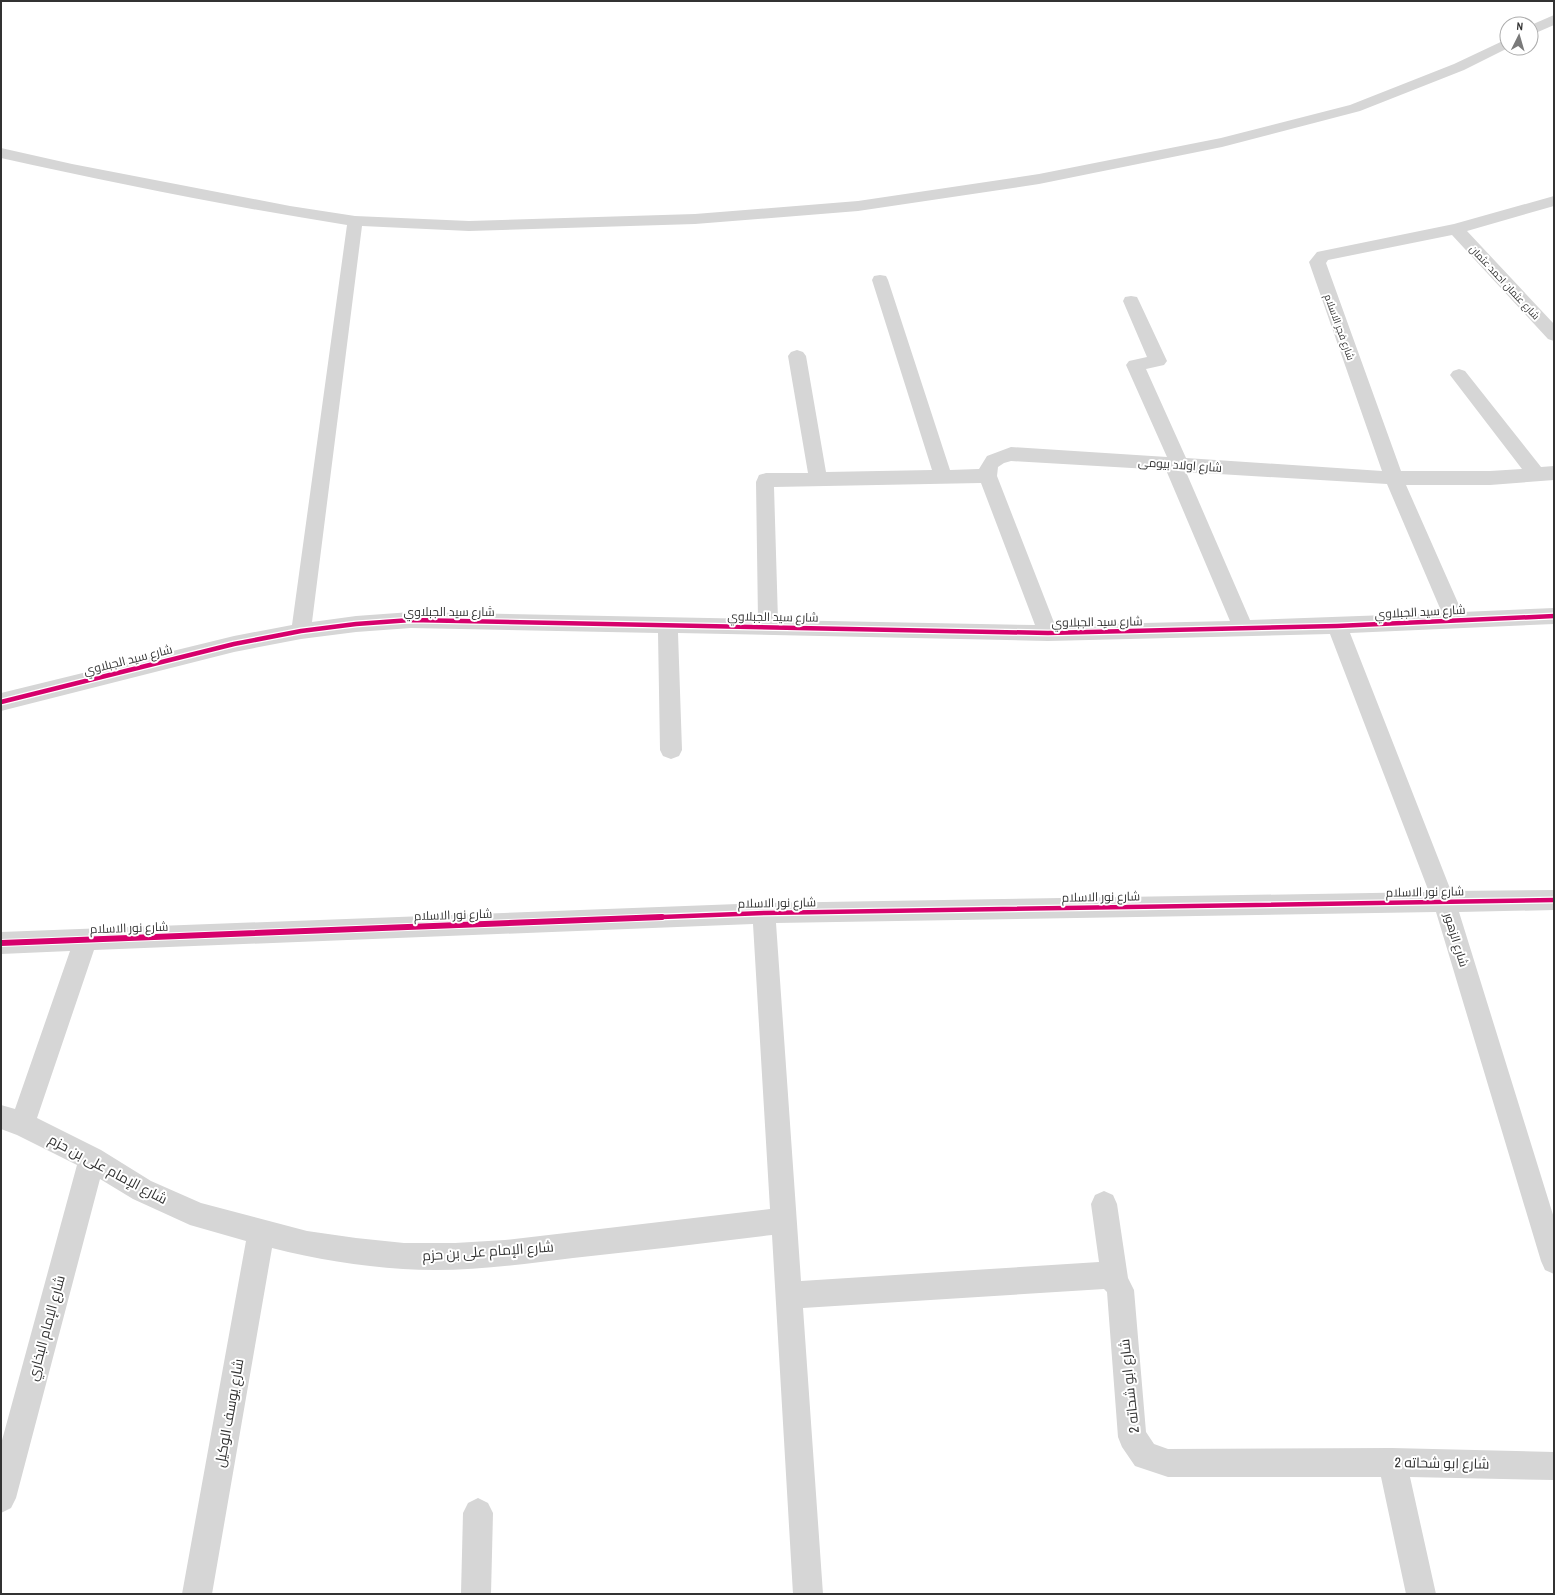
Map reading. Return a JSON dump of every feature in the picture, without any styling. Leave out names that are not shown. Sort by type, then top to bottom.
[{"type":"street","points":[[1539,27],[1554,19]]},
{"type":"street","points":[[1,153],[253,204],[355,221],[469,226],[695,219],[858,206],[1039,179],[1222,142],[1355,108],[1459,67],[1499,47]]},
{"type":"street","name":"شارع فجر الاسلام","points":[[1455,620],[1394,478],[1317,262],[1323,256],[1456,229],[1554,201]]},
{"type":"street","points":[[301,631],[355,221]]},
{"type":"street","name":"شارع عثمان احمد عثمان","points":[[1456,229],[1554,335]]},
{"type":"street","points":[[880,280],[943,477]]},
{"type":"street","points":[[1131,301],[1158,361],[1135,366],[1243,628]]},
{"type":"street","points":[[797,356],[818,479]]},
{"type":"street","points":[[1459,375],[1545,474]]},
{"type":"street","name":"شارع اولاد بيومى","points":[[988,476],[988,468],[992,462],[1000,456],[1011,454],[1394,478],[1490,478],[1545,474]]},
{"type":"street","points":[[768,627],[764,482],[769,480],[988,476],[1048,633]]},
{"type":"street","name":"شارع سيد الجبلاوي","points":[[1,702],[234,644],[301,631],[356,624],[412,620],[1048,633],[1337,626],[1554,616]]},
{"type":"street","points":[[668,625],[670,750]]},
{"type":"street","name":"شارع الزهور","points":[[1337,626],[1444,902],[1554,1261]]},
{"type":"street","name":"شارع نور الاسلام","points":[[1,943],[764,913],[1554,900]]},
{"type":"street","points":[[764,913],[808,1594]]},
{"type":"street","points":[[11,1121],[86,940]]},
{"type":"street","name":"شارع الإمام على بن حزم","points":[[11,1121],[92,1159],[142,1190],[192,1212],[261,1233],[307,1244],[356,1251],[404,1256],[455,1256],[505,1253],[785,1220]]},
{"type":"street","name":"شارع الإمام البخاري","points":[[1,1498],[92,1159]]},
{"type":"street","name":"شارع ابو شحاته 2","points":[[1104,1204],[1115,1280],[1120,1290],[1132,1437],[1145,1456],[1168,1463],[1392,1462],[1554,1466]]},
{"type":"street","name":"شارع يوسف الوكيل","points":[[197,1594],[261,1233]]},
{"type":"street","points":[[789,1295],[1106,1275],[1115,1280]]},
{"type":"street","points":[[1392,1462],[1421,1594]]},
{"type":"street","points":[[476,1594],[478,1513]]},
{"type":"cycle path","points":[[1,702],[234,644],[301,631],[356,624],[411,620],[1048,633],[1337,626],[1554,616]]},
{"type":"cycle path","points":[[1,943],[764,913],[1554,900]]}]
